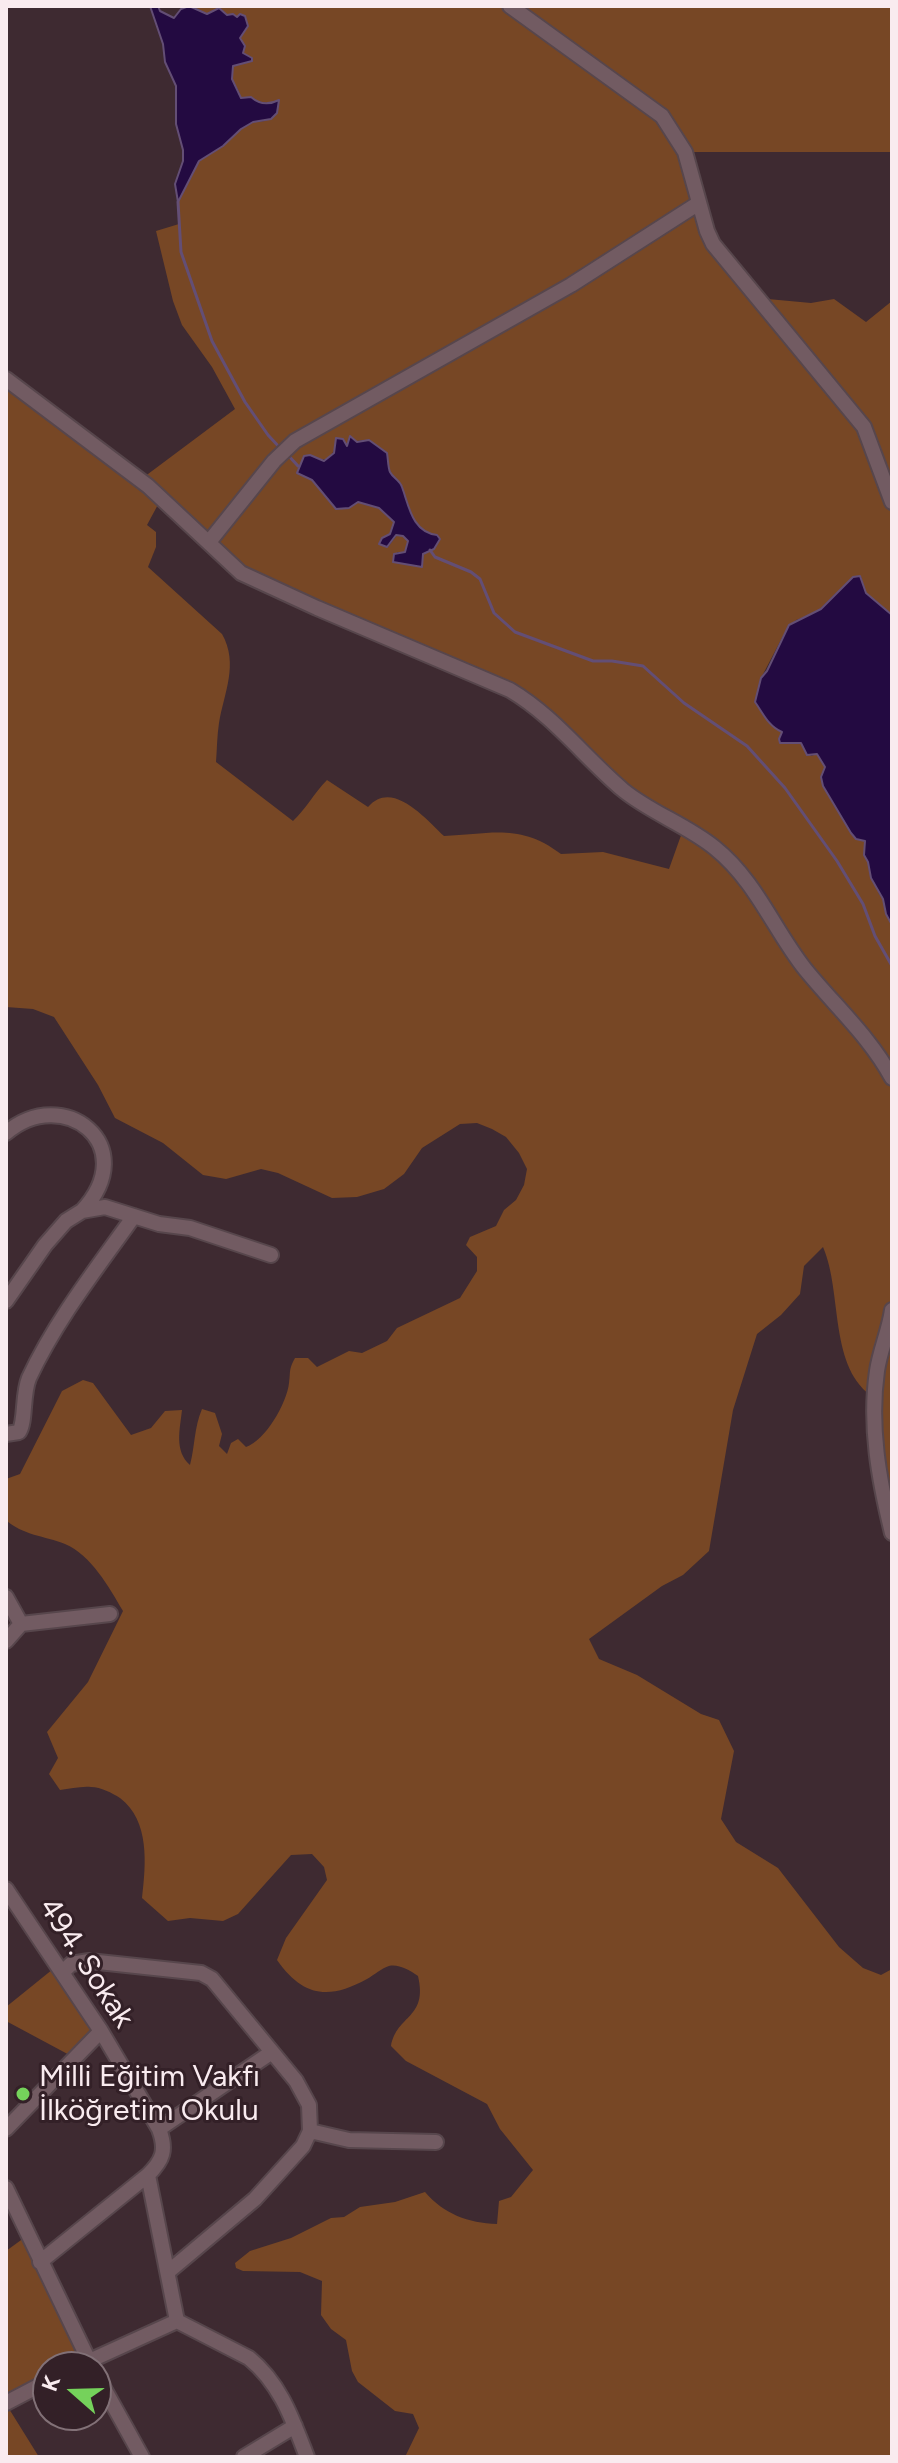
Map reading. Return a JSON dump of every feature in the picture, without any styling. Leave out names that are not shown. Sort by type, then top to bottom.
[{"type":"street","points":[[510,6],[662,116],[685,152],[713,244],[864,427],[892,502]]},
{"type":"street","points":[[209,542],[274,461],[295,441],[571,285],[699,203]]},
{"type":"street","points":[[6,379],[140,480],[241,573],[267,587],[473,672],[532,703],[566,732],[625,792],[716,848],[762,901],[804,968],[860,1032],[892,1078]]},
{"type":"street","points":[[6,1133],[37,1118],[62,1117],[86,1125],[104,1149],[104,1163],[92,1200],[66,1221],[45,1245],[6,1301]]},
{"type":"street","points":[[82,1211],[105,1207],[159,1224],[190,1228],[271,1255]]},
{"type":"street","points":[[6,1434],[19,1432],[22,1427],[25,1391],[55,1328],[134,1216]]},
{"type":"street","points":[[892,1310],[877,1370],[875,1422],[878,1467],[892,1533]]},
{"type":"street","points":[[6,1597],[21,1624]]},
{"type":"street","points":[[6,1641],[21,1624],[110,1614]]},
{"type":"street","name":"494. Sokak","points":[[6,1889],[101,2031],[159,2129],[164,2152],[148,2175]]},
{"type":"street","points":[[63,1972],[71,1964],[89,1961],[201,1973],[212,1979],[304,2093],[311,2119],[310,2131],[303,2146],[255,2199],[168,2272]]},
{"type":"street","points":[[6,2129],[101,2031]]},
{"type":"street","points":[[159,2129],[272,2052]]},
{"type":"street","points":[[310,2131],[349,2140],[436,2142]]},
{"type":"street","points":[[40,2262],[148,2175],[177,2321]]},
{"type":"street","points":[[6,2188],[80,2351]]},
{"type":"street","points":[[112,2352],[177,2321]]},
{"type":"street","points":[[177,2321],[260,2366],[283,2397],[307,2457]]},
{"type":"street","points":[[6,2403],[32,2389]]},
{"type":"street","points":[[112,2403],[142,2457]]},
{"type":"street","points":[[244,2457],[295,2426]]},
{"type":"shaded area","points":[[150,6],[158,6],[160,11],[174,18],[181,9],[189,6],[207,14],[219,8],[227,15],[245,16],[248,26],[240,38],[245,46],[243,53],[252,61],[233,66],[232,79],[241,98],[251,97],[264,103],[279,100],[277,113],[271,119],[253,122],[241,129],[223,146],[199,161],[178,202],[175,184],[183,161],[183,150],[176,124],[176,86],[165,62],[163,44]]},
{"type":"shaded area","points":[[190,6],[892,6],[892,152],[686,152],[707,231],[757,298],[811,303],[834,299],[866,322],[892,301],[892,615],[866,593],[861,577],[835,594],[816,613],[796,620],[783,636],[761,678],[761,708],[768,722],[782,732],[781,738],[794,744],[802,743],[811,756],[817,754],[825,767],[821,777],[844,822],[864,841],[864,856],[892,925],[892,1533],[875,1398],[860,1385],[843,1350],[823,1247],[804,1266],[800,1294],[781,1315],[757,1334],[733,1410],[709,1551],[683,1575],[662,1586],[589,1639],[599,1659],[637,1675],[701,1714],[719,1720],[734,1751],[721,1819],[736,1842],[778,1868],[839,1947],[863,1968],[881,1975],[892,1969],[892,2457],[405,2457],[419,2428],[413,2414],[395,2411],[358,2382],[352,2371],[346,2340],[331,2329],[321,2315],[322,2281],[300,2272],[243,2271],[236,2268],[235,2263],[250,2251],[291,2238],[331,2218],[344,2217],[360,2207],[395,2202],[425,2192],[457,2216],[497,2224],[499,2201],[511,2197],[533,2170],[500,2129],[487,2104],[406,2061],[391,2046],[394,2036],[419,2001],[418,1976],[400,1967],[389,1966],[353,1986],[329,1992],[318,1991],[297,1982],[277,1960],[286,1938],[327,1880],[324,1867],[312,1854],[291,1855],[238,1914],[223,1921],[190,1918],[168,1921],[142,1898],[144,1844],[137,1819],[130,1808],[120,1798],[99,1788],[60,1790],[49,1774],[58,1758],[47,1732],[88,1682],[123,1611],[98,1573],[74,1549],[26,1532],[6,1520],[6,1479],[20,1474],[62,1391],[83,1380],[93,1383],[131,1435],[151,1428],[165,1411],[182,1410],[180,1446],[190,1465],[202,1409],[215,1413],[222,1434],[219,1446],[227,1454],[231,1443],[238,1439],[246,1447],[260,1437],[280,1410],[295,1358],[308,1358],[317,1367],[349,1351],[362,1353],[387,1341],[397,1328],[460,1298],[477,1271],[477,1257],[466,1245],[470,1237],[496,1226],[504,1210],[516,1200],[524,1185],[527,1169],[506,1137],[477,1123],[460,1124],[422,1148],[404,1174],[384,1189],[357,1197],[332,1198],[278,1173],[261,1169],[226,1179],[203,1175],[163,1143],[115,1118],[98,1085],[54,1017],[33,1009],[6,1007],[6,379],[140,480],[235,409],[212,367],[182,325],[156,231],[179,224],[178,202],[199,161],[241,129],[253,122],[265,121],[272,104],[241,98],[233,80],[235,63],[242,63],[249,57],[243,53],[240,38],[248,26],[246,19],[222,13],[207,14]],"holes":[[[338,438],[343,439],[347,446],[357,441],[367,441],[387,453],[390,472],[401,485],[417,524],[440,539],[423,554],[423,562],[418,566],[402,563],[397,552],[405,552],[408,541],[403,536],[397,535],[388,547],[380,540],[390,534],[394,522],[379,508],[358,502],[346,508],[335,507],[312,480],[297,473],[299,466],[315,458],[329,457]],[[161,499],[267,587],[532,703],[656,812],[684,827],[669,869],[603,852],[561,854],[546,844],[518,834],[444,836],[418,812],[398,799],[377,799],[368,807],[327,780],[293,821],[216,762],[219,723],[229,678],[227,645],[222,634],[148,567],[156,547],[156,532],[147,525]]]},
{"type":"shaded area","points":[[350,436],[357,442],[369,440],[387,453],[390,472],[401,485],[417,524],[440,539],[434,549],[423,554],[422,567],[393,562],[394,554],[405,552],[408,541],[403,536],[396,535],[387,547],[379,544],[382,538],[390,534],[394,522],[379,508],[358,502],[349,508],[336,509],[312,480],[297,473],[304,456],[310,455],[324,461],[334,453],[336,438],[343,439],[347,446]]},
{"type":"shaded area","points":[[860,576],[866,593],[892,615],[892,925],[871,878],[864,855],[865,841],[856,839],[851,833],[823,786],[821,777],[825,767],[817,754],[807,755],[801,743],[780,743],[782,732],[769,723],[755,702],[761,678],[789,625],[821,609],[853,577]]},
{"type":"shaded area","points":[[58,1965],[101,2031],[75,2058],[6,2021],[6,2007]]},
{"type":"shaded area","points":[[28,2235],[85,2351],[32,2351],[32,2389],[6,2403],[6,2251]]},
{"type":"shaded area","points":[[6,2404],[39,2457],[6,2457]]},
{"type":"waterway","points":[[178,202],[181,252],[212,341],[245,402],[281,449]]},
{"type":"waterway","points":[[287,454],[298,466]]},
{"type":"waterway","points":[[430,550],[435,557],[480,579],[494,613],[515,632],[593,661],[643,666],[684,703],[747,746],[785,788],[837,861],[863,904],[875,936],[892,966]]},
{"type":"place","name":"Milli Eğitim Vakfı İlköğretim Okulu","points":[[23,2094]]}]
